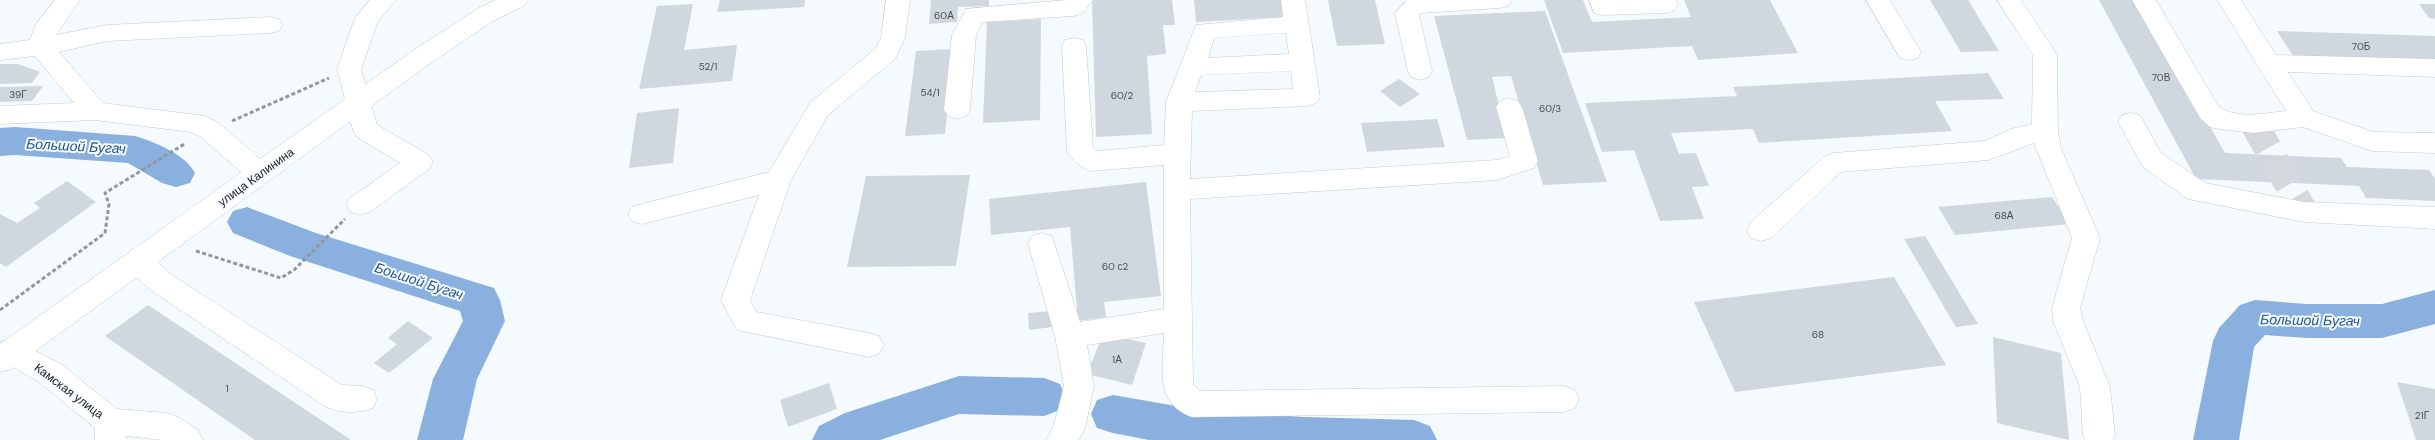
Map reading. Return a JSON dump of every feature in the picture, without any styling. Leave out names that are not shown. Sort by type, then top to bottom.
[{"type":"main road","points":[[41,47],[45,30],[68,0]]},
{"type":"main road","points":[[353,211],[420,162],[366,130],[357,104],[349,69],[367,18],[384,0]]},
{"type":"main road","name":"улица Калинина","points":[[6,356],[357,104],[485,15],[516,0]]},
{"type":"main road","points":[[869,345],[747,322],[735,300],[778,180],[820,109],[886,53],[893,38],[898,0]]},
{"type":"main road","points":[[957,110],[964,35],[974,15],[1073,8],[1081,0]]},
{"type":"main road","points":[[1179,102],[1307,98],[1293,0]]},
{"type":"main road","points":[[1420,71],[1407,13],[1415,6],[1500,0]]},
{"type":"main road","points":[[1601,0],[1602,7],[1666,5],[1664,0]]},
{"type":"main road","points":[[1878,0],[1909,52]]},
{"type":"main road","points":[[2009,0],[2045,55],[2045,131],[2048,148],[2086,238],[2066,308],[2068,321],[2096,387],[2099,436]]},
{"type":"main road","points":[[2144,0],[2209,112],[2219,120],[2254,124],[2304,118],[2372,141],[2435,143]]},
{"type":"main road","points":[[2229,0],[2304,118]]},
{"type":"main road","points":[[1296,24],[1205,31],[1179,102],[1176,190],[1179,319],[1178,388],[1192,404],[1564,399]]},
{"type":"main road","points":[[0,52],[41,47],[107,33],[270,26]]},
{"type":"main road","points":[[1074,46],[1080,151],[1091,161],[1177,154]]},
{"type":"main road","points":[[41,47],[95,111]]},
{"type":"main road","points":[[1192,67],[1302,62]]},
{"type":"main road","points":[[2268,63],[2435,68]]},
{"type":"main road","points":[[1176,190],[1497,170],[1525,161],[1509,107]]},
{"type":"main road","points":[[0,115],[95,111],[196,123],[210,130],[260,174]]},
{"type":"main road","points":[[2131,122],[2152,160],[2198,192],[2304,212],[2435,218]]},
{"type":"main road","points":[[1761,230],[1834,163],[1989,150],[2020,136],[2045,131]]},
{"type":"main road","points":[[642,214],[778,180]]},
{"type":"main road","points":[[1042,244],[1070,336],[1079,386],[1065,434]]},
{"type":"main road","points":[[138,262],[162,283],[337,398],[362,399]]},
{"type":"main road","points":[[1070,336],[1179,319]]},
{"type":"main road","name":"Камская улица","points":[[6,356],[50,373],[110,431]]},
{"type":"main road","points":[[110,431],[167,426],[187,440]]},
{"type":"path","points":[[210,130],[349,69]]},
{"type":"path","points":[[0,310],[104,233],[109,204],[105,193],[123,184],[178,148]]},
{"type":"path","points":[[196,251],[281,278],[294,270],[353,211]]},
{"type":"building","points":[[720,0],[805,0],[804,7],[717,12]]},
{"type":"building","points":[[931,0],[989,0],[989,6],[958,7],[957,22],[929,24]]},
{"type":"building","points":[[1092,0],[1172,0],[1175,25],[1163,25],[1166,54],[1147,56],[1152,134],[1096,137]]},
{"type":"building","points":[[1194,0],[1285,0],[1288,17],[1196,22]]},
{"type":"building","points":[[1328,0],[1375,0],[1385,44],[1337,46]]},
{"type":"building","points":[[1544,0],[1583,0],[1592,22],[1691,17],[1684,0],[1770,0],[1798,53],[1698,60],[1692,46],[1563,53]]},
{"type":"building","points":[[1930,0],[1968,0],[1999,51],[1961,52]]},
{"type":"building","points":[[2099,0],[2138,0],[2225,153],[2341,158],[2347,167],[2429,170],[2435,179],[2435,201],[2366,198],[2359,186],[2196,179]]},
{"type":"building","points":[[693,4],[684,50],[737,45],[732,81],[639,89],[657,6]]},
{"type":"building","points":[[2419,4],[2435,4],[2435,19],[2429,18]]},
{"type":"building","points":[[1545,11],[1607,182],[1543,185],[1511,76],[1492,77],[1507,138],[1467,140],[1434,16]]},
{"type":"building","points":[[1041,19],[1040,120],[983,123],[987,22]]},
{"type":"building","points":[[2277,31],[2435,36],[2435,61],[2293,56]]},
{"type":"building","points":[[953,49],[945,134],[905,136],[916,51]]},
{"type":"building","points":[[0,64],[18,64],[40,72],[32,83],[0,84]]},
{"type":"building","points":[[1988,73],[2004,99],[1935,101],[1952,131],[1759,143],[1753,129],[1671,133],[1679,154],[1696,153],[1709,186],[1692,187],[1704,219],[1660,221],[1634,150],[1602,152],[1585,103],[1737,96],[1733,87]]},
{"type":"building","points":[[1399,79],[1420,94],[1400,107],[1380,91]]},
{"type":"building","points":[[43,86],[32,101],[0,102],[0,87]]},
{"type":"building","points":[[679,108],[673,163],[629,168],[637,113]]},
{"type":"building","points":[[1437,119],[1445,147],[1367,152],[1361,123]]},
{"type":"building","points":[[970,175],[956,266],[847,267],[866,176]]},
{"type":"building","points":[[67,181],[96,202],[6,267],[0,263],[0,214],[17,223],[40,208],[34,203]]},
{"type":"building","points":[[1146,182],[1161,296],[1104,302],[1106,317],[1078,321],[1070,227],[991,235],[989,199]]},
{"type":"building","points":[[2052,197],[2070,224],[1955,235],[1938,207]]},
{"type":"building","points":[[1925,236],[1978,324],[1956,327],[1904,239]]},
{"type":"building","points":[[1894,277],[1946,365],[1735,392],[1694,302]]},
{"type":"building","points":[[148,305],[351,440],[255,440],[105,336]]},
{"type":"building","points":[[1052,311],[1052,327],[1029,330],[1028,313]]},
{"type":"building","points":[[408,321],[433,338],[389,373],[374,363],[397,344],[388,338]]},
{"type":"building","points":[[1103,334],[1146,343],[1132,385],[1087,374]]},
{"type":"building","points":[[1993,337],[2061,353],[2069,440],[1997,423]]},
{"type":"building","points":[[2397,382],[2435,389],[2435,440],[2416,440]]},
{"type":"building","points":[[829,383],[837,409],[788,427],[780,400]]},
{"type":"waterway","name":"Большой Бугач","points":[[0,142],[15,141],[135,150],[176,173]]},
{"type":"waterway","name":"Боьшой Бугач","points":[[247,222],[304,245],[479,300],[484,321],[455,379],[440,440]]},
{"type":"waterway","name":"Большой Бугач","points":[[2216,440],[2234,341],[2255,317],[2307,321],[2382,321],[2435,307]]},
{"type":"waterway","name":"Боьшой Бугач","points":[[835,440],[861,427],[959,395],[1044,397]]},
{"type":"waterway","name":"Большой Бугач","points":[[1113,414],[1199,430],[1304,437],[1414,440]]},
{"type":"tunnel","points":[[2254,124],[2304,212]]}]
